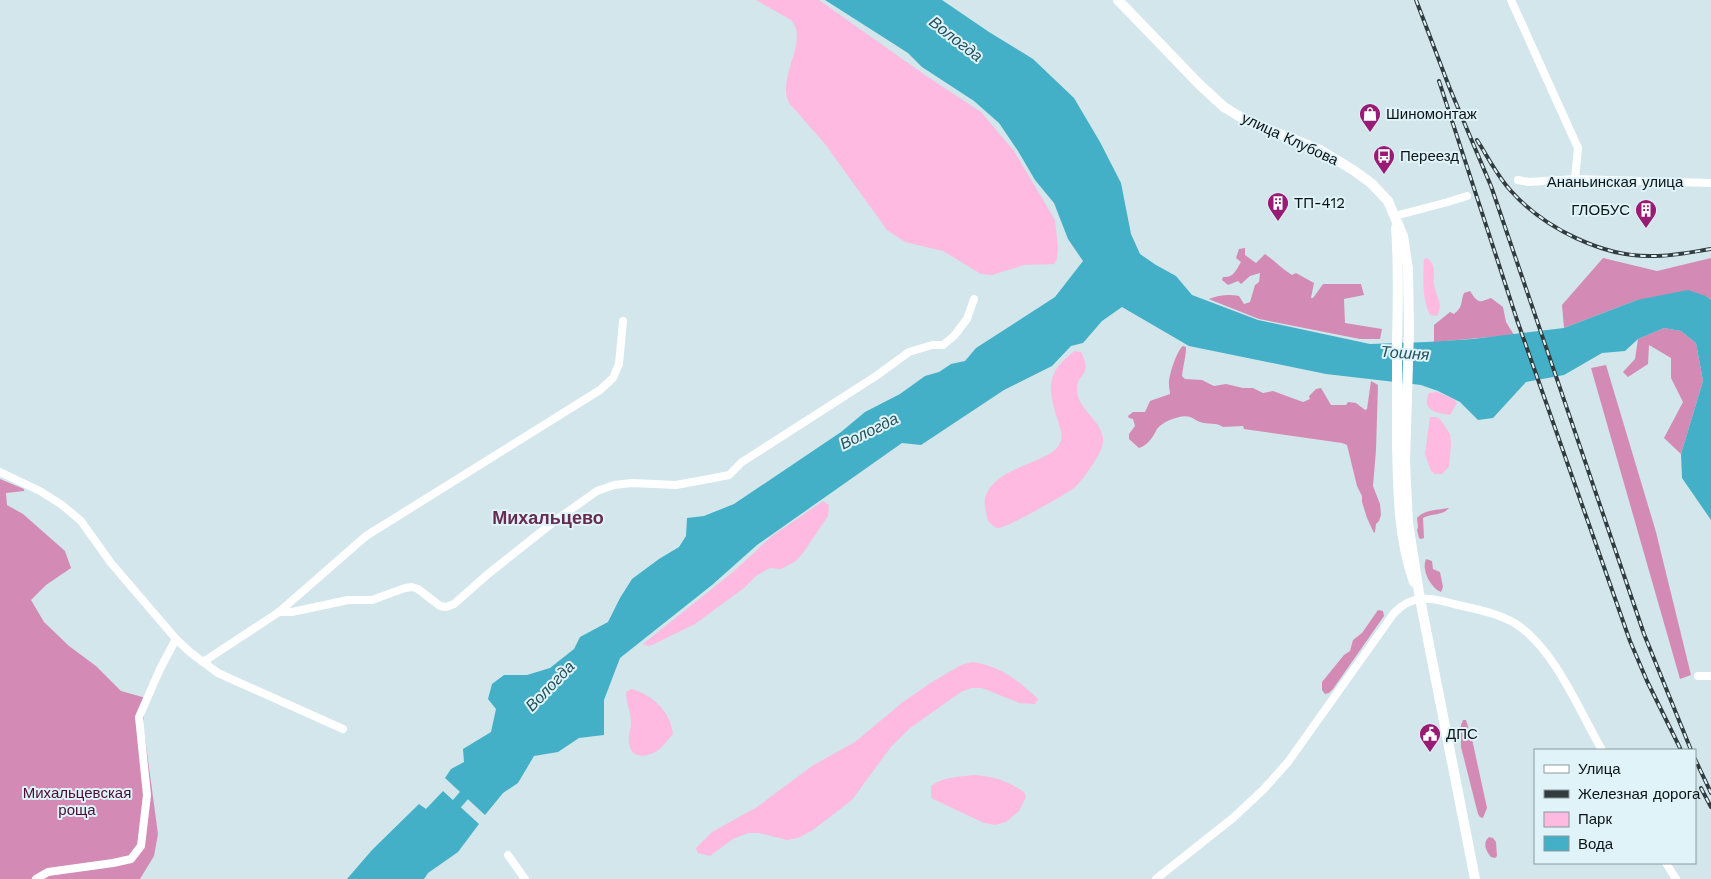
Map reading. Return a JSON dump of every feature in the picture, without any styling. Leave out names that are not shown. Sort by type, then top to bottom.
[{"type":"main road","name":"улица Клубова","points":[[1118,0],[1200,85],[1224,107],[1247,121],[1320,150],[1354,170],[1382,193],[1391,207],[1403,236],[1406,251],[1409,329],[1406,492],[1408,523],[1420,599]]},
{"type":"main road","points":[[1395,216],[1399,268],[1396,404],[1400,519],[1409,569],[1420,599],[1475,879]]},
{"type":"street","points":[[1511,0],[1578,148],[1575,179]]},
{"type":"street","name":"Ананьинская улица","points":[[1518,180],[1529,182],[1575,179],[1711,183]]},
{"type":"street","points":[[1395,216],[1467,196]]},
{"type":"street","points":[[279,612],[292,612],[348,600],[372,600],[412,587],[440,606],[446,607],[454,604],[488,574],[556,520],[597,491],[632,483],[676,485],[729,475],[742,462],[876,376],[909,352],[932,345],[943,345],[954,336],[967,319],[974,299]]},
{"type":"street","points":[[203,662],[279,612],[366,536],[600,390],[613,378],[619,364],[623,321]]},
{"type":"street","points":[[0,472],[40,491],[62,505],[81,521],[111,562],[176,639],[203,662],[218,673],[343,729]]},
{"type":"street","points":[[1156,879],[1233,818],[1264,790],[1288,762],[1394,613],[1406,602],[1420,599],[1441,600],[1503,618],[1527,632],[1549,658],[1564,681],[1601,749]]},
{"type":"street","points":[[36,879],[48,872],[113,864],[131,859],[141,846],[147,795],[139,717],[160,669],[176,639]]},
{"type":"street","points":[[1698,676],[1711,676]]},
{"type":"street","points":[[508,855],[525,879]]},
{"type":"street","points":[[1667,864],[1676,879]]},
{"type":"green space","points":[[756,0],[819,0],[981,112],[1014,151],[1055,220],[1058,248],[1057,259],[1054,264],[1024,265],[992,275],[981,274],[943,251],[905,242],[887,230],[825,144],[789,103],[786,93],[786,82],[795,49],[796,29],[791,20]]},
{"type":"green space","points":[[1245,248],[1245,255],[1256,263],[1265,254],[1292,275],[1296,273],[1314,283],[1311,298],[1313,298],[1323,284],[1361,284],[1364,295],[1344,299],[1345,323],[1382,329],[1380,339],[1360,339],[1259,319],[1209,299],[1232,295],[1239,296],[1244,304],[1250,302],[1255,285],[1259,282],[1260,273],[1250,276],[1241,284],[1238,281],[1228,285],[1222,280],[1223,277],[1230,276],[1236,271],[1241,262],[1236,258],[1239,249]]},
{"type":"green space","points":[[1427,258],[1434,270],[1434,284],[1440,304],[1437,316],[1430,315],[1427,309],[1423,273],[1424,259]]},
{"type":"green space","points":[[1603,258],[1657,271],[1711,258],[1711,300],[1706,296],[1637,300],[1564,328],[1562,305]]},
{"type":"green space","points":[[1470,291],[1479,301],[1491,298],[1503,307],[1506,322],[1514,335],[1434,342],[1434,325],[1450,312],[1454,314],[1461,306],[1464,293]]},
{"type":"green space","points":[[1664,328],[1681,331],[1696,343],[1703,381],[1681,454],[1664,438],[1683,402],[1671,378],[1671,358],[1649,345],[1648,364],[1628,377],[1623,372],[1635,359],[1638,339]]},
{"type":"green space","points":[[1183,346],[1186,347],[1186,354],[1182,376],[1185,379],[1202,380],[1214,386],[1226,384],[1253,388],[1263,393],[1273,391],[1303,402],[1310,399],[1309,396],[1316,389],[1321,388],[1331,405],[1346,405],[1348,402],[1356,403],[1365,410],[1367,409],[1371,381],[1378,385],[1373,486],[1380,504],[1381,515],[1376,524],[1375,532],[1367,518],[1347,445],[1342,443],[1244,429],[1243,426],[1223,427],[1199,422],[1186,416],[1172,419],[1163,424],[1157,429],[1148,443],[1142,447],[1139,448],[1129,439],[1129,434],[1135,426],[1133,419],[1128,416],[1133,412],[1145,412],[1150,401],[1170,394],[1169,381],[1171,370]]},
{"type":"green space","points":[[1075,351],[1081,352],[1086,366],[1084,374],[1077,384],[1079,398],[1101,431],[1103,439],[1101,451],[1074,488],[1022,518],[997,528],[988,521],[985,508],[985,498],[990,488],[1009,472],[1051,453],[1060,443],[1062,435],[1052,400],[1052,382],[1058,366]]},
{"type":"green space","points":[[1606,365],[1656,532],[1691,675],[1680,679],[1591,368]]},
{"type":"green space","points":[[1437,392],[1454,399],[1457,403],[1450,415],[1435,412],[1428,407],[1427,399],[1429,393]]},
{"type":"green space","points":[[1430,417],[1440,419],[1450,434],[1449,467],[1442,474],[1435,474],[1431,471],[1425,454]]},
{"type":"green space","name":"Михальцевская роща","points":[[0,479],[24,489],[24,491],[6,493],[7,505],[23,514],[65,551],[71,568],[46,585],[31,600],[44,622],[69,646],[96,666],[121,691],[146,698],[143,723],[158,834],[154,856],[140,879],[0,879]]},
{"type":"green space","points":[[823,501],[829,505],[828,516],[796,561],[781,569],[770,568],[756,576],[744,588],[695,624],[649,646],[643,644],[733,572],[772,536]]},
{"type":"green space","points":[[1449,508],[1444,512],[1423,518],[1424,538],[1419,538],[1417,518],[1420,515],[1428,511]]},
{"type":"green space","points":[[1426,559],[1432,561],[1433,569],[1440,572],[1443,587],[1441,592],[1434,587],[1428,578],[1425,568]]},
{"type":"green space","points":[[1378,610],[1383,611],[1384,616],[1333,689],[1325,694],[1322,690],[1322,682],[1344,655],[1350,651],[1353,640],[1362,633]]},
{"type":"green space","points":[[972,662],[1000,670],[1008,675],[1038,699],[1035,704],[1019,703],[982,688],[971,688],[961,692],[910,728],[890,748],[852,800],[813,830],[798,838],[787,840],[759,833],[748,833],[733,839],[710,856],[698,853],[696,848],[712,832],[757,807],[812,766],[855,742],[903,702],[932,682],[961,665]]},
{"type":"green space","points":[[631,689],[639,691],[653,700],[669,718],[673,734],[659,749],[648,755],[639,756],[632,752],[630,748],[631,719],[626,692]]},
{"type":"green space","points":[[1463,720],[1466,720],[1472,739],[1487,808],[1483,818],[1478,814],[1461,747],[1461,725]]},
{"type":"green space","points":[[973,775],[1000,780],[1024,792],[1026,797],[1019,811],[1006,822],[995,825],[984,823],[931,798],[931,786],[935,783],[951,778]]},
{"type":"green space","points":[[1489,837],[1493,838],[1496,842],[1497,856],[1495,858],[1491,857],[1486,847]]},
{"type":"water","name":"Тошня","points":[[825,0],[942,0],[1033,59],[1074,98],[1100,142],[1121,183],[1131,234],[1140,254],[1176,276],[1192,295],[1258,320],[1370,344],[1427,342],[1473,339],[1564,328],[1637,300],[1688,290],[1706,296],[1711,300],[1711,520],[1682,478],[1681,454],[1703,381],[1696,343],[1681,331],[1664,328],[1638,339],[1625,351],[1602,353],[1564,375],[1526,382],[1493,418],[1478,420],[1460,402],[1421,385],[1326,374],[1189,346],[1122,307],[1102,321],[1083,343],[1071,346],[1052,366],[1004,390],[921,445],[902,443],[757,545],[712,585],[620,658],[604,700],[604,735],[579,738],[558,752],[534,756],[518,783],[503,793],[485,815],[445,778],[451,769],[464,762],[463,749],[491,732],[496,709],[488,699],[492,684],[504,675],[527,675],[550,668],[574,649],[580,637],[608,622],[632,579],[679,547],[686,536],[687,518],[704,516],[734,504],[841,432],[865,412],[900,394],[925,376],[939,372],[951,364],[965,361],[976,348],[1055,297],[1083,261],[1068,239],[1054,203],[1035,180],[999,123],[974,101],[922,67],[908,53]]},
{"type":"water","points":[[443,791],[479,824],[458,852],[428,873],[424,879],[347,879],[372,850],[419,804],[426,809]]},
{"type":"waterway","name":"Вологда","points":[[447,815],[474,784]]},
{"type":"railway","points":[[1416,0],[1450,89],[1491,186],[1644,634],[1691,749]]},
{"type":"railway","points":[[1439,81],[1517,320],[1630,641],[1647,681],[1681,749]]},
{"type":"railway","points":[[1477,140],[1501,179],[1511,191],[1540,217],[1576,238],[1615,252],[1635,255],[1682,254],[1711,249]]},
{"type":"railway","points":[[1696,761],[1711,793]]},
{"type":"railway","points":[[1701,788],[1711,807]]},
{"type":"place","name":"Шиномонтаж","points":[[1370,133]]},
{"type":"place","name":"Переезд","points":[[1384,175]]},
{"type":"place","name":"ТП-412","points":[[1278,222]]},
{"type":"place","name":"ГЛОБУС","points":[[1646,229]]},
{"type":"place","name":"ДПС","points":[[1430,753]]},
{"type":"district","name":"Михальцево","points":[[548,517]]}]
